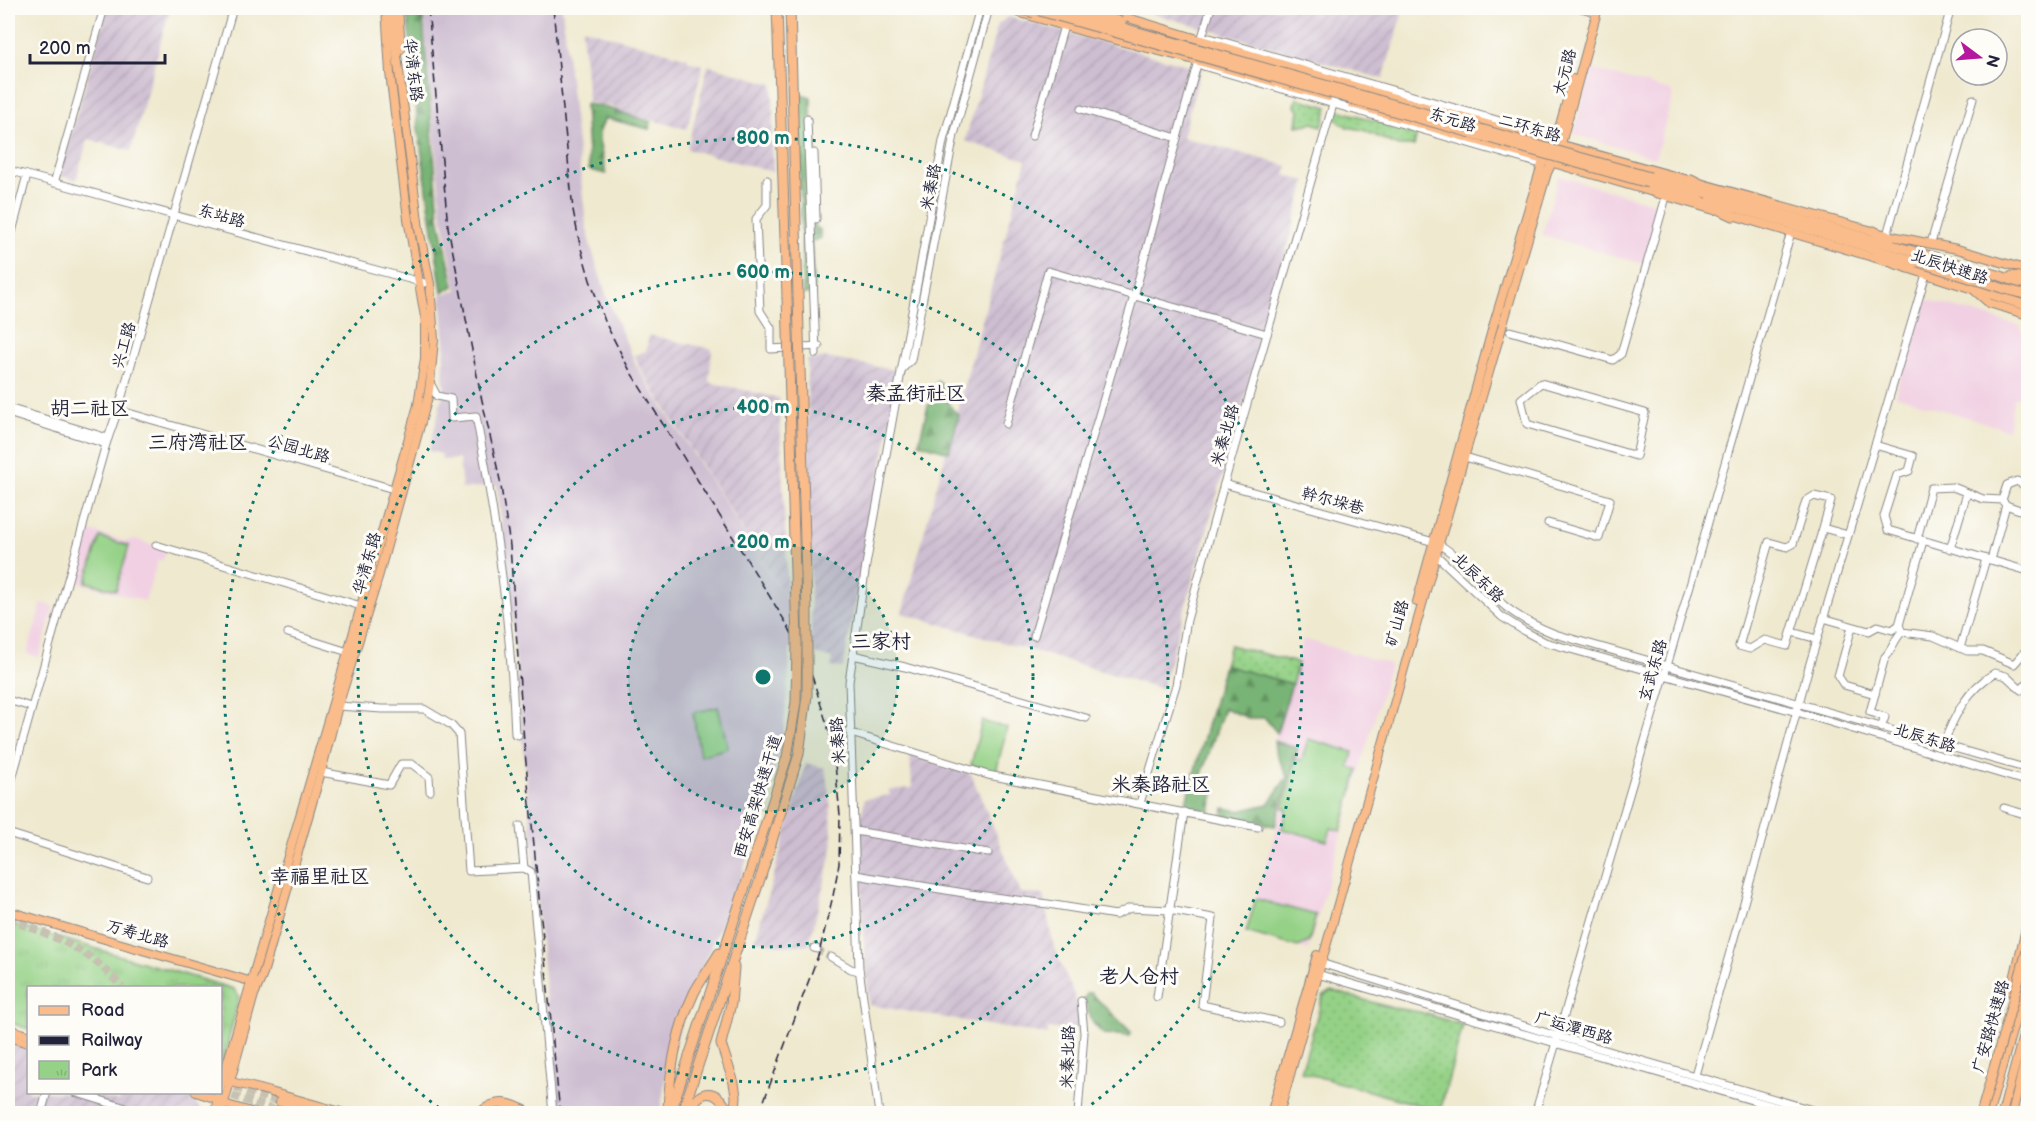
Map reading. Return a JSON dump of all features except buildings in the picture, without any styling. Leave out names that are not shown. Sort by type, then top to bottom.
[{"type":"highway","name":"西安高架快速干道","points":[[669,1113],[787,757],[796,702],[797,642],[777,8]]},
{"type":"highway","name":"西安高架快速干道","points":[[682,1113],[799,754],[807,696],[807,612],[790,8]]},
{"type":"highway","points":[[1016,8],[1097,31],[1154,39]]},
{"type":"highway","name":"二环东路","points":[[1029,8],[1154,39]]},
{"type":"highway","name":"二环东路","points":[[1053,8],[1649,180],[1739,202],[1998,275]]},
{"type":"highway","points":[[1079,8],[1113,18],[1154,39]]},
{"type":"highway","points":[[1691,179],[1739,202]]},
{"type":"highway","points":[[1649,180],[1685,193],[2028,295]]},
{"type":"highway","points":[[1685,193],[1733,216]]},
{"type":"highway","points":[[1874,231],[1899,247]]},
{"type":"highway","name":"北辰快速路","points":[[1867,246],[1893,263],[2026,306]]},
{"type":"highway","points":[[1998,275],[2028,278]]},
{"type":"highway","name":"北辰快速路","points":[[1998,275],[2028,286]]},
{"type":"highway","points":[[669,1113],[673,1056],[687,1011],[694,993],[730,932]]},
{"type":"highway","name":"广安路快速路","points":[[1979,1113],[2028,947]]},
{"type":"highway","points":[[735,955],[731,1004],[721,1044],[735,1089],[735,1113]]},
{"type":"highway","name":"广安路快速路","points":[[1987,1113],[2028,973]]},
{"type":"highway","points":[[691,1110],[702,1095],[708,1094],[722,1100],[728,1113]]},
{"type":"highway","points":[[479,1113],[487,1106],[496,1103],[517,1107],[531,1113]]},
{"type":"main road","points":[[380,8],[390,74]]},
{"type":"main road","name":"华清东路","points":[[255,983],[376,585],[418,405],[425,358],[425,283],[408,219],[390,74],[386,8]]},
{"type":"main road","name":"华清东路","points":[[224,1084],[254,995],[255,983],[361,606],[428,397],[434,340],[391,8]]},
{"type":"main road","points":[[399,8],[402,88]]},
{"type":"main road","name":"东元路","points":[[1005,8],[1198,61],[1893,263]]},
{"type":"main road","name":"东元路","points":[[1095,8],[1558,143],[1887,235],[1931,243],[2028,270]]},
{"type":"main road","name":"太元路","points":[[1558,143],[1594,9]]},
{"type":"main road","name":"矿山路","points":[[1318,963],[1436,543],[1492,330],[1547,162],[1558,143]]},
{"type":"main road","name":"矿山路","points":[[1271,1113],[1318,963],[1436,555],[1436,543],[1465,457],[1547,162]]},
{"type":"main road","points":[[1971,288],[1989,303],[2028,315]]},
{"type":"main road","name":"万寿北路","points":[[8,910],[255,983]]},
{"type":"main road","points":[[1979,1113],[2028,920]]},
{"type":"main road","points":[[1987,1113],[2015,1010],[2028,931]]},
{"type":"main road","name":"矿山路","points":[[1279,1113],[1315,973]]},
{"type":"main road","points":[[2002,1113],[2028,1017]]},
{"type":"main road","points":[[8,1029],[27,1035]]},
{"type":"main road","points":[[8,1037],[27,1043]]},
{"type":"main road","points":[[2012,1113],[2028,1047]]},
{"type":"main road","points":[[224,1084],[271,1092],[348,1113]]},
{"type":"main road","points":[[201,1094],[258,1113]]},
{"type":"main road","points":[[280,1101],[323,1113]]},
{"type":"main road","name":"华清东路","points":[[215,1113],[220,1102]]},
{"type":"street","points":[[54,183],[104,8]]},
{"type":"street","points":[[217,8],[233,9]]},
{"type":"street","name":"米秦路","points":[[879,1113],[859,971],[849,682],[866,565],[946,127],[980,8]]},
{"type":"street","name":"米秦路","points":[[901,370],[911,360],[954,135],[989,8]]},
{"type":"street","points":[[1201,40],[1211,8]]},
{"type":"street","points":[[1580,8],[1594,9]]},
{"type":"street","points":[[1887,235],[1952,8]]},
{"type":"street","name":"兴工路","points":[[8,793],[107,441],[118,410],[233,9]]},
{"type":"street","points":[[1032,136],[1064,26]]},
{"type":"street","points":[[1034,636],[1134,296],[1198,61]]},
{"type":"street","name":"米秦北路","points":[[1140,803],[1176,685],[1187,620],[1224,484],[1340,79]]},
{"type":"street","points":[[1931,243],[1973,99]]},
{"type":"street","points":[[1081,110],[1178,138]]},
{"type":"street","points":[[807,119],[817,350]]},
{"type":"street","points":[[814,153],[817,350]]},
{"type":"street","name":"东站路","points":[[8,170],[425,283]]},
{"type":"street","points":[[8,247],[27,175]]},
{"type":"street","points":[[767,180],[767,205],[756,219],[760,311],[771,328],[771,349],[817,350]]},
{"type":"street","points":[[1510,331],[1612,360],[1621,354],[1666,196]]},
{"type":"street","name":"玄武东路","points":[[1535,1113],[1667,666],[1791,232]]},
{"type":"street","points":[[1006,424],[1048,271],[1267,334]]},
{"type":"street","points":[[1695,1075],[1823,618],[1926,274]]},
{"type":"street","points":[[910,323],[918,325]]},
{"type":"street","points":[[430,382],[437,396],[450,399],[452,418],[476,416],[504,577],[513,668],[515,734],[518,735]]},
{"type":"street","points":[[1542,383],[1645,413],[1636,456],[1527,424],[1521,399],[1542,383]]},
{"type":"street","points":[[8,408],[107,441]]},
{"type":"street","name":"公园北路","points":[[118,410],[398,491]]},
{"type":"street","points":[[8,413],[107,441]]},
{"type":"street","points":[[1875,445],[1913,456],[1909,471],[1897,475],[1884,516],[1888,530],[2028,571]]},
{"type":"street","points":[[1465,457],[1610,500],[1599,538],[1548,523]]},
{"type":"street","points":[[1960,648],[1988,560],[2007,485],[2017,481],[2028,488]]},
{"type":"street","name":"幹尔垛巷","points":[[1224,484],[1436,543]]},
{"type":"street","points":[[1881,728],[1885,717],[1870,712],[1886,657],[1892,650],[1931,488],[1953,487],[2028,513]]},
{"type":"street","points":[[1950,549],[1967,493]]},
{"type":"street","points":[[1815,496],[1831,500],[1823,528],[1787,646],[1765,640],[1750,649],[1739,646],[1769,542],[1787,547],[1793,544],[1806,501],[1815,496]]},
{"type":"street","points":[[1823,528],[1848,535]]},
{"type":"street","name":"北辰东路","points":[[1436,543],[1453,555],[1498,601],[1528,621],[1555,634],[2028,769]]},
{"type":"street","points":[[156,545],[361,606]]},
{"type":"street","name":"北辰东路","points":[[1436,555],[1502,617],[1524,632],[1559,646],[1797,712],[2028,782]]},
{"type":"street","points":[[1823,618],[1869,631],[1878,626],[1933,636],[1968,651],[1983,651],[2014,664],[2028,648]]},
{"type":"street","points":[[1852,627],[1838,676],[1844,685],[1875,694]]},
{"type":"street","points":[[1792,632],[1817,639]]},
{"type":"street","points":[[288,633],[348,652]]},
{"type":"street","points":[[853,655],[905,667],[1086,718]]},
{"type":"street","points":[[1943,745],[1963,701],[1982,680],[1995,673],[2006,676],[2021,690],[2028,682]]},
{"type":"street","points":[[8,700],[32,707]]},
{"type":"street","points":[[338,706],[382,710],[424,709],[451,725],[459,734],[469,871],[524,868],[531,872],[553,1113]]},
{"type":"street","points":[[851,733],[988,775],[1258,827]]},
{"type":"street","points":[[321,772],[389,785],[401,764],[412,764],[429,777],[430,791]]},
{"type":"street","points":[[2004,808],[2028,815]]},
{"type":"street","points":[[1157,997],[1184,812]]},
{"type":"street","points":[[520,826],[524,868]]},
{"type":"street","points":[[855,831],[988,853]]},
{"type":"street","points":[[8,833],[147,877]]},
{"type":"street","points":[[856,874],[970,894],[1116,915],[1130,908],[1169,910],[1213,918],[1202,1005],[1279,1022]]},
{"type":"street","points":[[831,957],[859,971]]},
{"type":"street","name":"广运潭西路","points":[[1318,963],[1556,1039],[1800,1113]]},
{"type":"street","name":"广运潭西路","points":[[1315,973],[1695,1075],[1826,1113]]},
{"type":"street","name":"米秦北路","points":[[1078,1113],[1084,1033],[1081,1001]]},
{"type":"street","points":[[41,1113],[46,1094]]},
{"type":"street","points":[[81,1094],[129,1109],[128,1113]]},
{"type":"shaded area","points":[[107,8],[170,8],[131,151],[88,139],[76,180],[59,176]]},
{"type":"shaded area","points":[[423,8],[562,8],[586,224],[609,303],[637,367],[790,605],[791,643],[783,740],[741,878],[698,976],[668,1062],[660,1113],[556,1113],[508,573],[497,485],[462,489],[459,459],[442,460],[441,454],[429,451],[445,385],[441,294],[457,291],[441,210]]},
{"type":"shaded area","points":[[1133,8],[1404,8],[1383,79]]},
{"type":"shaded area","points":[[1009,17],[1201,69],[1182,137],[1288,166],[1285,175],[1306,181],[1162,689],[902,613],[1026,160],[965,141],[998,24]]},
{"type":"shaded area","points":[[582,28],[688,58],[688,61],[703,65],[687,129],[614,111],[614,107],[588,102]]},
{"type":"shaded area","points":[[708,65],[773,84],[773,172],[687,149]]},
{"type":"shaded area","points":[[1591,69],[1671,91],[1673,96],[1655,158],[1574,134]]},
{"type":"shaded area","points":[[1559,176],[1660,205],[1643,264],[1542,235]]},
{"type":"shaded area","points":[[1922,298],[2020,326],[2028,345],[2028,391],[2014,398],[2008,430],[1895,395]]},
{"type":"shaded area","points":[[649,335],[712,349],[709,382],[779,398],[788,595],[784,595],[639,367],[635,355],[646,351]]},
{"type":"shaded area","points":[[827,358],[900,371],[843,668],[831,667],[832,659],[815,654],[811,642],[807,360]]},
{"type":"shaded area","points":[[87,530],[124,541],[136,539],[166,551],[163,560],[158,560],[145,601],[73,581]]},
{"type":"shaded area","points":[[42,603],[54,607],[39,657],[27,654]]},
{"type":"shaded area","points":[[1303,639],[1390,664],[1308,950],[1246,932],[1299,750],[1274,742]]},
{"type":"shaded area","points":[[910,754],[971,774],[1021,893],[1043,895],[1054,947],[1078,1004],[1080,1028],[1048,1029],[1047,1035],[869,1005],[862,919],[860,821],[865,799],[890,795],[889,790],[912,788]]},
{"type":"shaded area","points":[[806,763],[825,768],[833,848],[809,944],[784,946],[755,940]]},
{"type":"shaded area","points":[[8,1043],[27,1049],[27,1094],[89,1094],[119,1102],[123,1094],[179,1094],[190,1097],[204,1113],[8,1113]]},
{"type":"green space","points":[[407,8],[422,8],[439,217],[454,286],[442,292],[418,128]]},
{"type":"green space","points":[[798,93],[811,97],[811,121],[815,140],[815,228],[820,229],[821,238],[811,242],[814,293],[803,294]]},
{"type":"green space","points":[[1297,98],[1328,107],[1322,126],[1313,123],[1297,126],[1299,110],[1295,106]]},
{"type":"green space","points":[[585,104],[601,106],[651,122],[649,129],[605,118],[599,133],[599,141],[606,174],[589,170]]},
{"type":"green space","points":[[1338,110],[1417,133],[1414,146],[1398,146],[1363,130],[1347,127],[1335,119]]},
{"type":"green space","points":[[937,381],[944,387],[948,402],[959,415],[949,452],[919,443],[928,405],[932,404]]},
{"type":"green space","points":[[100,537],[129,546],[116,590],[86,582]]},
{"type":"green space","points":[[1230,645],[1298,663],[1292,684],[1224,665]]},
{"type":"green space","points":[[1224,665],[1292,684],[1277,733],[1265,718],[1248,718],[1224,708],[1201,777],[1203,787],[1214,792],[1210,811],[1185,806]]},
{"type":"green space","points":[[718,707],[728,748],[700,756],[693,713]]},
{"type":"green space","points":[[982,721],[1007,728],[996,772],[971,765]]},
{"type":"green space","points":[[1308,739],[1353,752],[1349,767],[1358,770],[1341,831],[1331,828],[1327,841],[1282,829],[1287,809],[1283,808],[1296,759],[1302,760]]},
{"type":"green space","points":[[1274,741],[1298,748],[1275,826],[1223,815],[1224,808],[1239,811],[1268,804],[1287,777],[1275,750]]},
{"type":"green space","points":[[1256,899],[1316,915],[1309,942],[1298,947],[1246,932]]},
{"type":"green space","points":[[8,923],[234,989],[239,997],[222,1068],[222,986],[27,986],[27,1029],[8,1022]]},
{"type":"green space","points":[[1332,991],[1463,1025],[1440,1111],[1301,1072],[1323,996]]},
{"type":"green space","points":[[1087,993],[1091,993],[1131,1032],[1130,1036],[1103,1034],[1093,1023],[1084,1000]]},
{"type":"tunnel","points":[[8,920],[55,937],[70,945],[98,964],[120,986]]},
{"type":"tunnel","points":[[817,949],[831,957]]},
{"type":"tunnel","points":[[224,1083],[280,1102]]},
{"type":"tunnel","points":[[222,1092],[278,1111]]},
{"type":"railway","points":[[428,8],[448,227],[500,480],[510,546],[524,742],[560,1114]]},
{"type":"railway","points":[[553,8],[573,210],[590,280],[606,324],[630,371],[788,626],[812,676],[833,744],[840,815],[839,864],[833,896],[819,953],[759,1114]]},
{"type":"district","name":"秦孟街社区","points":[[916,393]]},
{"type":"district","name":"胡二社区","points":[[90,408]]},
{"type":"district","name":"三府湾社区","points":[[198,442]]},
{"type":"district","name":"三家村","points":[[881,641]]},
{"type":"district","name":"米秦路社区","points":[[1161,784]]},
{"type":"district","name":"幸福里社区","points":[[320,876]]},
{"type":"district","name":"老人仓村","points":[[1139,976]]}]
